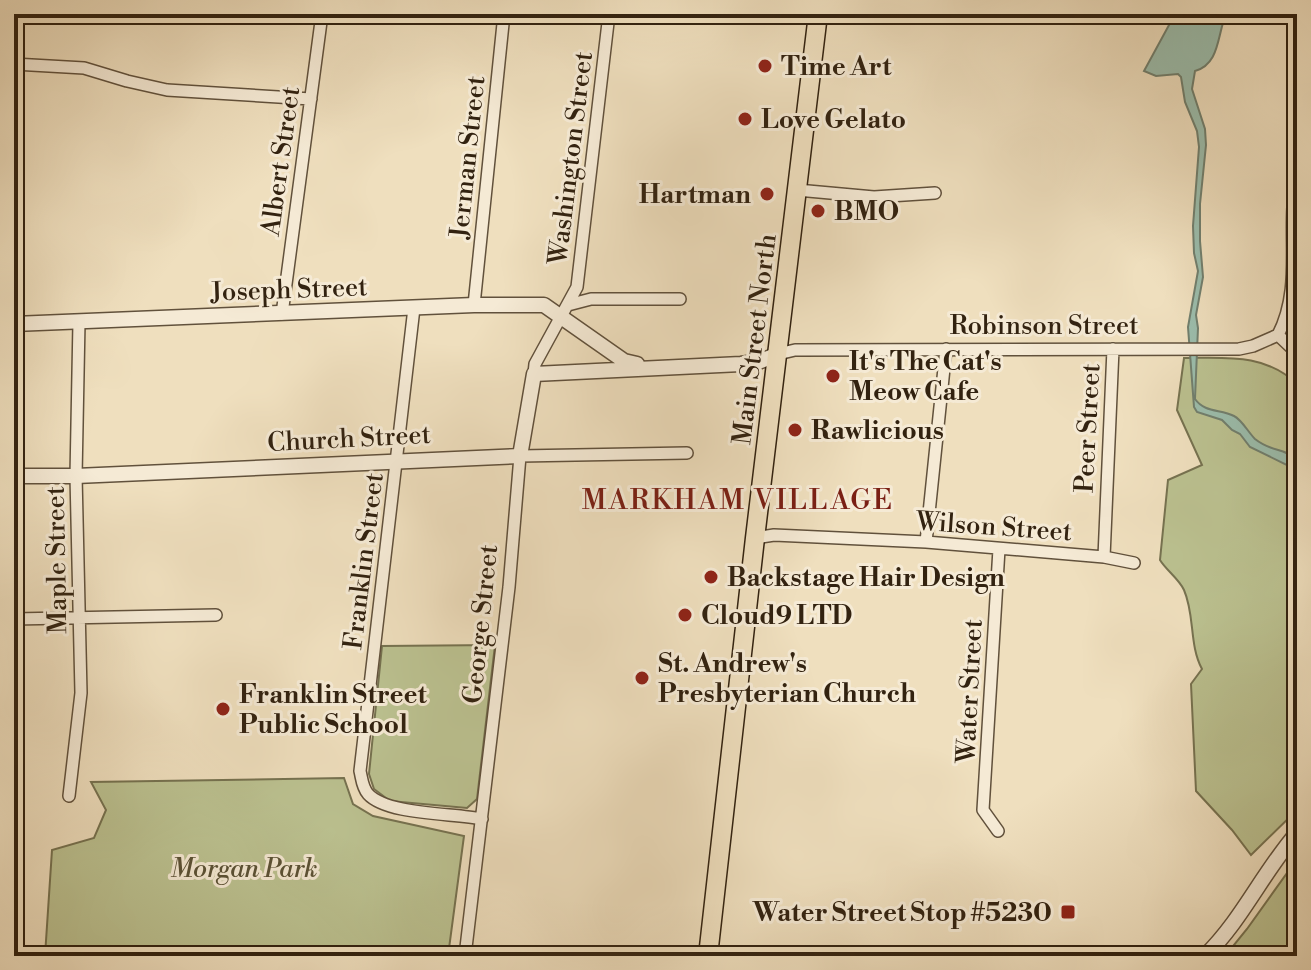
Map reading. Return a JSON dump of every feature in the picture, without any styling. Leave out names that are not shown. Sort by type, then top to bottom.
[{"type":"main road","name":"Main Street North","points":[[708,956],[818,14]]},
{"type":"street","name":"Albert Street","points":[[282,314],[322,14]]},
{"type":"street","name":"Jerman Street","points":[[474,305],[504,14]]},
{"type":"street","name":"Washington Street","points":[[565,311],[577,287],[609,14]]},
{"type":"street","points":[[14,64],[84,68],[167,90],[311,99]]},
{"type":"street","points":[[1297,177],[1293,197],[1293,296],[1278,335],[1297,353]]},
{"type":"street","points":[[797,190],[874,197],[935,193]]},
{"type":"street","name":"Joseph Street","points":[[14,324],[474,305],[544,305],[565,311],[591,299],[680,299]]},
{"type":"street","name":"Franklin Street","points":[[414,308],[360,771],[363,787],[380,803],[400,809],[482,819]]},
{"type":"street","name":"Robinson Street","points":[[565,311],[624,361],[649,368]]},
{"type":"street","name":"George Street","points":[[465,956],[509,587],[520,456],[535,364],[565,311]]},
{"type":"street","name":"Maple Street","points":[[69,796],[81,693],[76,476],[79,322]]},
{"type":"street","name":"Robinson Street","points":[[534,374],[741,364],[795,350],[1239,349],[1278,335]]},
{"type":"street","points":[[926,542],[946,349]]},
{"type":"street","name":"Peer Street","points":[[1104,557],[1113,349]]},
{"type":"street","name":"Church Street","points":[[14,476],[76,476],[398,459],[687,453]]},
{"type":"street","name":"Wilson Street","points":[[755,538],[774,535],[926,542],[1104,557],[1134,563]]},
{"type":"street","name":"Water Street","points":[[998,831],[983,810],[999,549]]},
{"type":"street","points":[[14,619],[216,615]]},
{"type":"street","points":[[1205,956],[1222,939],[1263,876],[1297,833]]},
{"type":"green space","points":[[1184,358],[1229,358],[1258,362],[1285,374],[1297,384],[1297,810],[1251,855],[1196,791],[1191,684],[1202,669],[1195,650],[1184,590],[1160,560],[1168,480],[1202,465],[1177,410]]},
{"type":"green space","points":[[495,645],[477,799],[467,808],[390,801],[374,789],[369,774],[382,646]]},
{"type":"green space","name":"Morgan Park","points":[[344,778],[353,804],[373,816],[464,836],[448,956],[45,956],[52,850],[94,838],[106,810],[91,782]]},
{"type":"green space","points":[[1297,859],[1297,956],[1225,956],[1247,929]]},
{"type":"shaded area","points":[[1175,14],[1226,14],[1213,55],[1209,62],[1195,71],[1192,89],[1205,129],[1206,145],[1200,204],[1203,277],[1196,315],[1195,399],[1208,409],[1234,416],[1255,439],[1290,455],[1294,461],[1297,483],[1289,466],[1250,447],[1240,434],[1222,420],[1197,412],[1194,407],[1188,327],[1198,271],[1193,226],[1199,147],[1197,131],[1185,102],[1181,77],[1178,74],[1156,76],[1144,71]]},
{"type":"place","name":"Time Art","points":[[765,66]]},
{"type":"place","name":"Love Gelato","points":[[745,119]]},
{"type":"place","name":"Hartman","points":[[767,194]]},
{"type":"place","name":"BMO","points":[[818,211]]},
{"type":"place","name":"It's The Cat's Meow Cafe","points":[[833,376]]},
{"type":"place","name":"Rawlicious","points":[[795,430]]},
{"type":"place","name":"Backstage Hair Design","points":[[711,577]]},
{"type":"place","name":"Cloud9 LTD","points":[[685,615]]},
{"type":"place","name":"St. Andrew's Presbyterian Church","points":[[642,678]]},
{"type":"place","name":"Franklin Street Public School","points":[[223,709]]},
{"type":"place","name":"Water Street Stop #5230","points":[[1068,912]]},
{"type":"district","name":"MARKHAM VILLAGE","points":[[738,499]]}]
